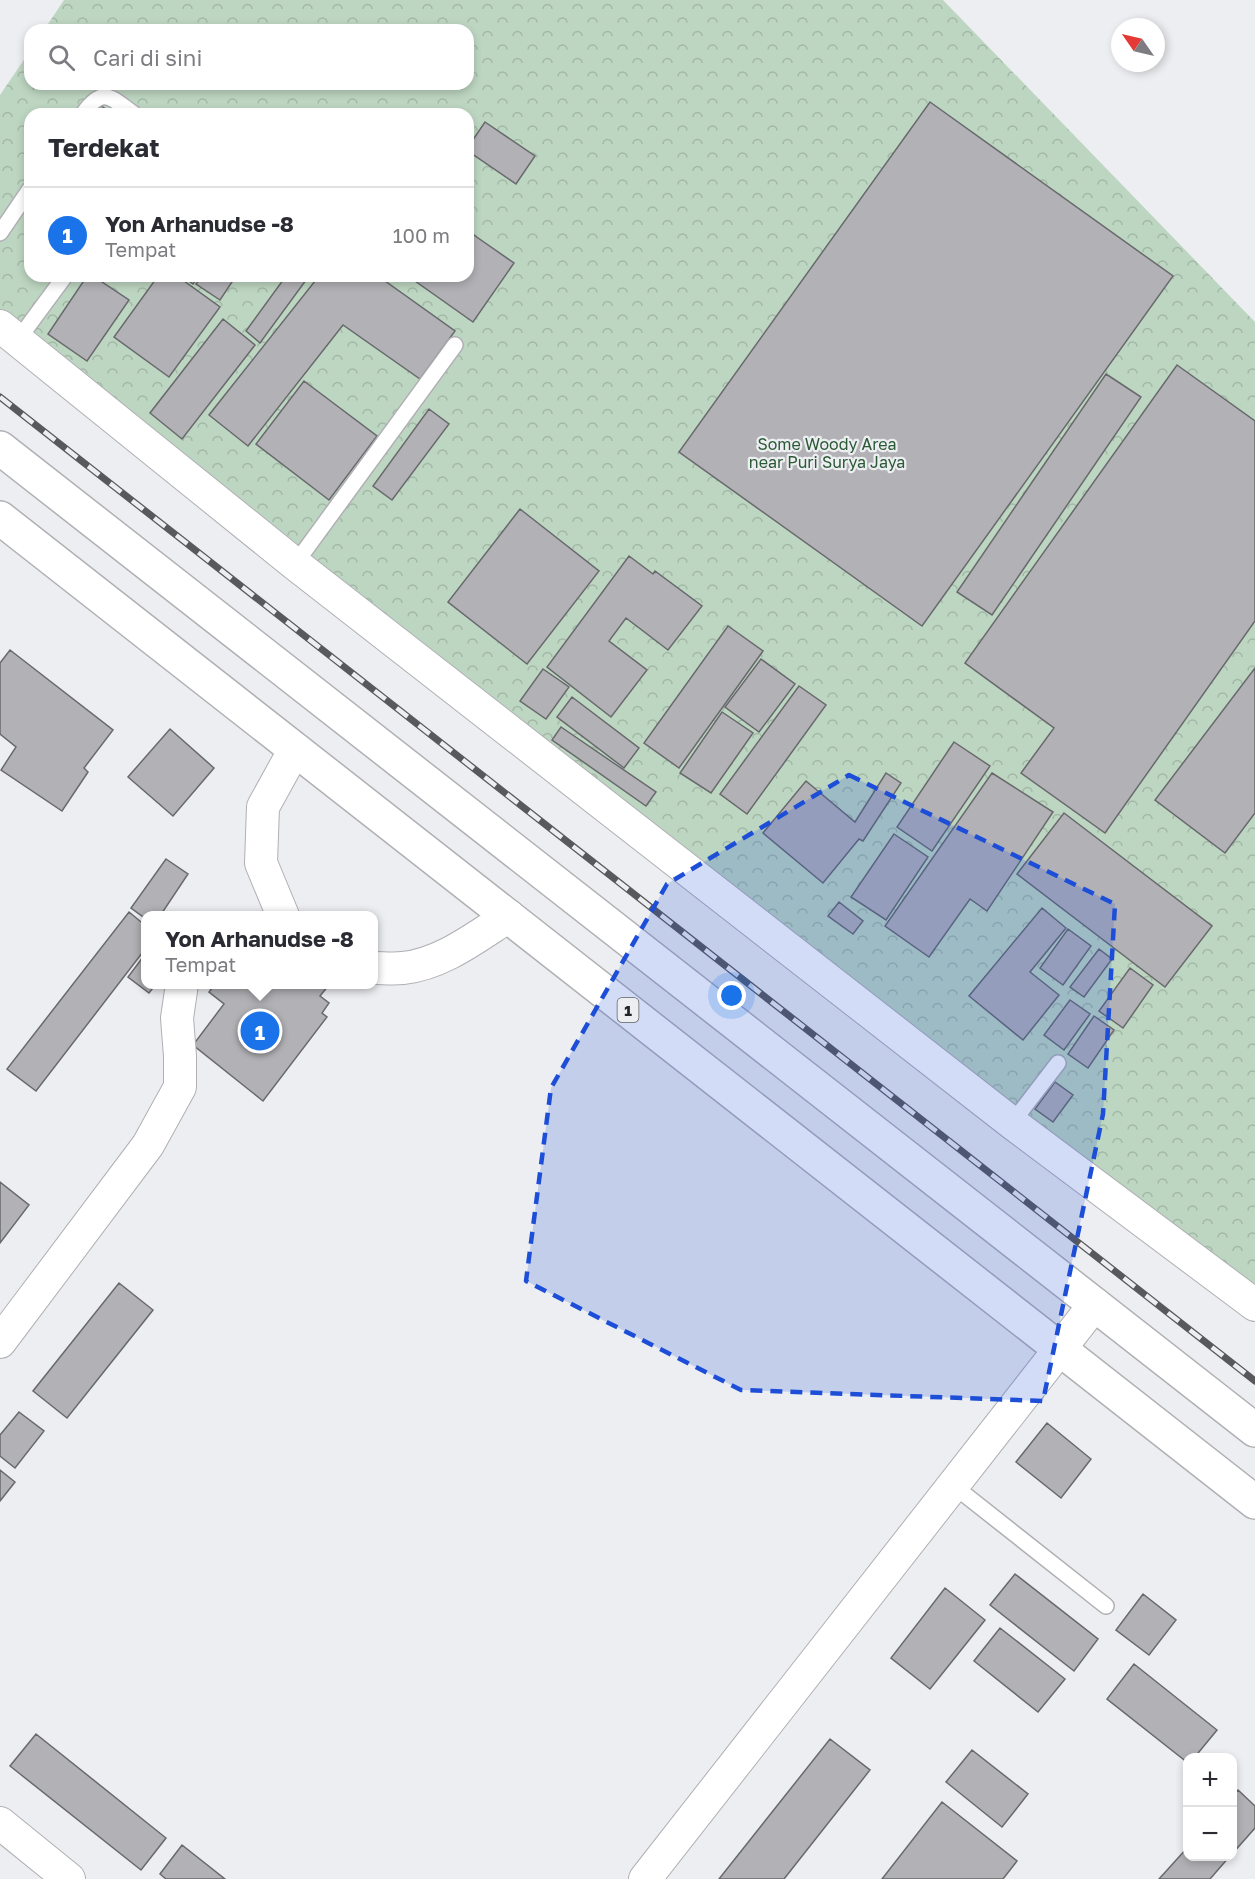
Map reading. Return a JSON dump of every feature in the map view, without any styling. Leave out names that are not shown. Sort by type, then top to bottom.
[{"type":"highway","points":[[0,448],[1255,1430]]},
{"type":"highway","name":"1","points":[[0,518],[1255,1502]]},
{"type":"street","points":[[9,334],[295,564],[1012,1124],[1255,1305]]},
{"type":"street","points":[[280,911],[261,863],[263,807],[295,749]]},
{"type":"street","points":[[378,968],[402,969],[435,961],[509,916]]},
{"type":"street","points":[[0,1342],[148,1145],[180,1087],[177,1018],[181,989]]},
{"type":"street","points":[[645,1879],[1095,1305]]},
{"type":"street","points":[[0,1823],[69,1879]]},
{"type":"lane","points":[[87,108],[92,101],[101,96],[110,97],[126,108]]},
{"type":"lane","points":[[0,232],[24,199]]},
{"type":"lane","points":[[9,334],[59,282]]},
{"type":"lane","points":[[295,564],[455,345]]},
{"type":"lane","points":[[1012,1124],[1058,1063]]},
{"type":"lane","points":[[954,1486],[1106,1606]]},
{"type":"highlighted area","points":[[849,775],[1115,904],[1103,1114],[1043,1401],[741,1390],[526,1281],[551,1088],[667,884]]},
{"type":"green space","name":"Some Woody Area near Puri Surya Jaya","points":[[64,0],[943,0],[1255,322],[1255,1295],[0,314],[0,95],[24,60],[24,90],[474,90],[474,24],[48,24]]},
{"type":"building","points":[[930,102],[1173,276],[922,626],[679,452]]},
{"type":"building","points":[[97,103],[104,108],[93,108]]},
{"type":"building","points":[[485,122],[535,156],[516,184],[474,155],[474,138]]},
{"type":"building","points":[[474,235],[514,263],[473,322],[416,282],[474,282]]},
{"type":"building","points":[[83,282],[102,282],[129,300],[87,361],[48,334]]},
{"type":"building","points":[[154,282],[185,282],[220,307],[169,377],[114,337]]},
{"type":"building","points":[[198,282],[232,282],[220,300],[196,284]]},
{"type":"building","points":[[282,282],[305,282],[260,343],[246,331]]},
{"type":"building","points":[[314,282],[386,282],[455,331],[420,379],[343,325],[248,446],[209,415]]},
{"type":"building","points":[[223,319],[255,345],[182,439],[150,413]]},
{"type":"building","points":[[1177,365],[1255,421],[1255,621],[1105,833],[1021,773],[1054,728],[965,663]]},
{"type":"building","points":[[1106,374],[1141,397],[992,615],[957,592]]},
{"type":"building","points":[[304,381],[377,436],[329,500],[256,444]]},
{"type":"building","points":[[429,409],[449,424],[392,500],[373,486]]},
{"type":"building","points":[[520,509],[599,571],[527,664],[448,602]]},
{"type":"building","points":[[629,556],[653,574],[655,571],[702,606],[668,650],[626,618],[609,641],[647,670],[611,717],[547,667]]},
{"type":"building","points":[[728,626],[763,651],[679,768],[644,743]]},
{"type":"building","points":[[10,650],[113,730],[84,768],[88,772],[62,811],[1,770],[16,747],[0,734],[0,663]]},
{"type":"building","points":[[761,659],[795,684],[759,732],[725,707]]},
{"type":"building","points":[[1255,668],[1255,813],[1225,853],[1155,800]]},
{"type":"building","points":[[543,669],[569,687],[546,719],[520,701]]},
{"type":"building","points":[[799,686],[826,705],[747,814],[720,794]]},
{"type":"building","points":[[572,697],[639,748],[624,768],[557,717]]},
{"type":"building","points":[[722,712],[753,733],[711,793],[680,773]]},
{"type":"building","points":[[561,727],[656,792],[646,806],[552,740]]},
{"type":"building","points":[[170,729],[214,768],[173,816],[128,777]]},
{"type":"building","points":[[954,742],[990,766],[932,851],[897,827]]},
{"type":"building","points":[[886,773],[901,783],[863,841],[859,839],[823,883],[763,833],[806,781],[855,822]]},
{"type":"building","points":[[992,773],[1053,812],[987,911],[970,899],[929,957],[885,926]]},
{"type":"building","points":[[1064,813],[1212,926],[1165,987],[1017,874]]},
{"type":"building","points":[[894,834],[928,857],[886,920],[851,897]]},
{"type":"building","points":[[166,859],[188,874],[163,911],[141,911],[141,915],[131,908]]},
{"type":"building","points":[[839,902],[863,921],[853,934],[828,916]]},
{"type":"building","points":[[1042,908],[1066,928],[1030,972],[1059,995],[1023,1040],[969,996]]},
{"type":"building","points":[[129,912],[141,922],[141,954],[36,1091],[7,1069]]},
{"type":"building","points":[[1068,929],[1091,946],[1063,985],[1040,968]]},
{"type":"building","points":[[1099,949],[1112,959],[1084,997],[1070,987]]},
{"type":"building","points":[[141,960],[141,987],[128,977]]},
{"type":"building","points":[[1130,968],[1153,985],[1123,1028],[1099,1011]]},
{"type":"building","points":[[211,989],[326,989],[320,996],[329,1003],[322,1013],[327,1017],[263,1101],[193,1045],[224,1004],[209,992]]},
{"type":"building","points":[[1070,1000],[1090,1014],[1064,1050],[1044,1035]]},
{"type":"building","points":[[1094,1016],[1114,1030],[1088,1068],[1068,1054]]},
{"type":"building","points":[[1055,1082],[1073,1095],[1053,1122],[1035,1109]]},
{"type":"building","points":[[0,1182],[29,1205],[0,1243]]},
{"type":"building","points":[[119,1283],[153,1310],[67,1418],[33,1391]]},
{"type":"building","points":[[19,1412],[44,1431],[15,1468],[0,1456],[0,1435]]},
{"type":"building","points":[[1047,1423],[1091,1459],[1061,1498],[1016,1462]]},
{"type":"building","points":[[0,1470],[15,1482],[0,1501]]},
{"type":"building","points":[[1015,1574],[1098,1639],[1074,1671],[990,1605]]},
{"type":"building","points":[[945,1588],[985,1620],[930,1689],[891,1658]]},
{"type":"building","points":[[1143,1594],[1176,1620],[1149,1655],[1116,1630]]},
{"type":"building","points":[[1000,1628],[1065,1679],[1038,1712],[974,1661]]},
{"type":"building","points":[[1134,1664],[1217,1730],[1198,1753],[1183,1753],[1183,1759],[1107,1699]]},
{"type":"building","points":[[36,1734],[166,1838],[141,1870],[10,1766]]},
{"type":"building","points":[[830,1739],[870,1770],[784,1879],[719,1879]]},
{"type":"building","points":[[972,1750],[1028,1794],[1002,1827],[946,1782]]},
{"type":"building","points":[[1237,1791],[1255,1806],[1255,1828],[1237,1848],[1237,1807]]},
{"type":"building","points":[[942,1802],[1017,1861],[1003,1879],[882,1879]]},
{"type":"building","points":[[182,1845],[225,1879],[166,1879],[160,1874]]},
{"type":"building","points":[[1183,1853],[1183,1861],[1226,1861],[1210,1879],[1159,1879]]},
{"type":"railway","points":[[0,397],[1255,1381]]},
{"type":"place","name":"Yon Arhanudse -8","points":[[260,1031]]}]
